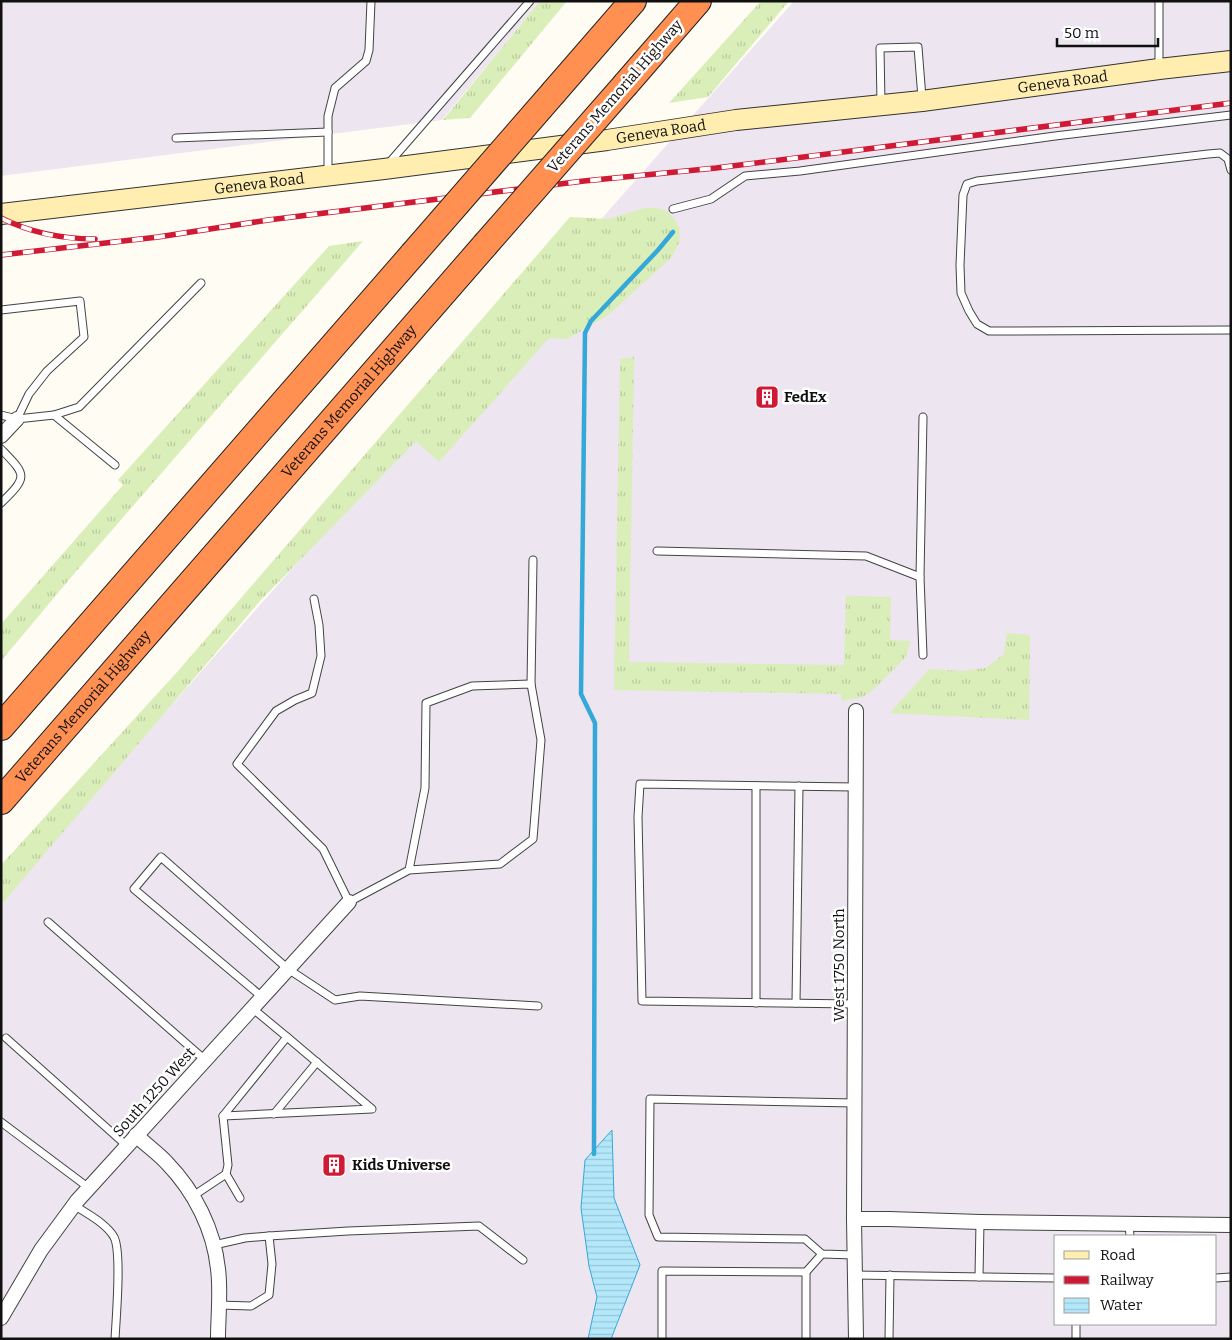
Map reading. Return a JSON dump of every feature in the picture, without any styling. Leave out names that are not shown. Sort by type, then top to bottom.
[{"type":"highway","points":[[1,727],[633,1]]},
{"type":"highway","name":"Veterans Memorial Highway","points":[[1,801],[698,1]]},
{"type":"main road","name":"Geneva Road","points":[[1,214],[328,176],[598,141],[736,120],[881,106],[1231,61]]},
{"type":"street","points":[[1,436],[17,419]]},
{"type":"street","name":"West 1750 North","points":[[856,711],[854,1219],[856,1339]]},
{"type":"street","name":"South 1250 West","points":[[1,1318],[37,1256],[74,1205],[349,902]]},
{"type":"street","points":[[131,1140],[166,1162],[180,1177],[208,1224],[218,1270],[218,1339]]},
{"type":"street","points":[[854,1219],[980,1222],[1130,1230],[1231,1225]]},
{"type":"lane","points":[[328,176],[328,116],[335,88],[366,61],[370,42],[371,1]]},
{"type":"lane","points":[[384,169],[530,1]]},
{"type":"lane","points":[[1159,1],[1159,69]]},
{"type":"lane","points":[[881,106],[880,48],[918,48],[922,101]]},
{"type":"lane","points":[[673,209],[712,199],[745,176],[800,171],[1055,136],[1231,115]]},
{"type":"lane","points":[[176,138],[328,132]]},
{"type":"lane","points":[[1231,170],[1228,159],[1220,153],[977,181],[967,184],[963,195],[960,265],[961,293],[977,324],[989,331],[1231,330]]},
{"type":"lane","points":[[1,416],[17,419],[54,415],[79,406],[201,283]]},
{"type":"lane","points":[[1,310],[80,301],[84,337],[47,371],[29,394],[17,419]]},
{"type":"lane","points":[[54,415],[115,464]]},
{"type":"lane","points":[[922,417],[920,577],[923,655]]},
{"type":"lane","points":[[1,449],[22,471],[22,477],[1,503]]},
{"type":"lane","points":[[657,551],[866,556],[920,577]]},
{"type":"lane","points":[[314,599],[319,625],[321,656],[312,693],[276,711],[237,764],[323,849],[349,902],[409,870],[500,864],[533,839],[541,740],[531,684],[533,560]]},
{"type":"lane","points":[[409,870],[425,788],[426,703],[472,686],[531,684]]},
{"type":"lane","points":[[855,787],[640,784],[638,817],[642,1001],[855,1004]]},
{"type":"lane","points":[[756,786],[756,1003]]},
{"type":"lane","points":[[796,1004],[799,786]]},
{"type":"lane","points":[[262,997],[134,890],[161,857],[288,968],[335,1000],[360,996],[538,1006]]},
{"type":"lane","points":[[48,922],[205,1060]]},
{"type":"lane","points":[[224,1116],[372,1109],[252,1008]]},
{"type":"lane","points":[[240,1198],[226,1174],[228,1165],[224,1116],[287,1037]]},
{"type":"lane","points":[[6,1038],[131,1140]]},
{"type":"lane","points":[[274,1114],[317,1062]]},
{"type":"lane","points":[[855,1103],[650,1099],[649,1215],[658,1237],[805,1239],[822,1254],[855,1255]]},
{"type":"lane","points":[[1,1122],[89,1188]]},
{"type":"lane","points":[[193,1196],[226,1174]]},
{"type":"lane","points":[[74,1205],[106,1227],[115,1238],[118,1262],[115,1339]]},
{"type":"lane","points":[[979,1277],[980,1222]]},
{"type":"lane","points":[[214,1245],[245,1238],[269,1236],[479,1226],[523,1260]]},
{"type":"lane","points":[[218,1305],[251,1306],[269,1295],[272,1264],[269,1236]]},
{"type":"lane","points":[[806,1339],[806,1272],[822,1254]]},
{"type":"lane","points":[[662,1339],[662,1271],[806,1272]]},
{"type":"lane","points":[[854,1275],[1054,1278]]},
{"type":"lane","points":[[889,1339],[890,1275]]},
{"type":"lane","points":[[1217,1278],[1231,1277]]},
{"type":"lane","points":[[1076,1325],[1076,1339]]},
{"type":"shaded area","points":[[1,1],[540,1],[442,120],[1,176]]},
{"type":"shaded area","points":[[794,1],[1231,1],[1231,1339],[1,1339],[1,898]]},
{"type":"green space","points":[[540,1],[567,1],[470,118],[443,120]]},
{"type":"green space","points":[[761,1],[789,1],[708,97],[669,103]]},
{"type":"green space","points":[[645,208],[667,211],[676,221],[680,229],[679,243],[671,258],[607,316],[567,339],[549,338],[439,462],[416,441],[260,601],[1,905],[1,865],[178,671],[570,217],[608,219]]},
{"type":"green space","points":[[363,241],[73,575],[1,661],[1,624],[123,485],[118,480],[329,246]]},
{"type":"green space","points":[[634,357],[629,662],[844,665],[846,596],[891,597],[890,640],[911,641],[905,658],[874,689],[863,697],[842,701],[841,694],[614,690],[620,359]]},
{"type":"green space","points":[[1007,633],[1030,635],[1029,720],[890,713],[929,669],[961,671],[986,668],[1004,654]]},
{"type":"water","points":[[612,1130],[614,1198],[640,1265],[611,1339],[588,1339],[597,1297],[589,1266],[581,1208],[585,1160]]},
{"type":"waterway","points":[[594,1154],[595,723],[581,694],[585,333],[591,321],[673,232]]},
{"type":"railway","points":[[1,255],[158,237],[268,220],[584,181],[716,168],[1231,103]]},
{"type":"railway","points":[[1,218],[24,228],[47,234],[95,239]]},
{"type":"place","name":"FedEx","points":[[767,397]]},
{"type":"place","name":"Kids Universe","points":[[334,1165]]}]
